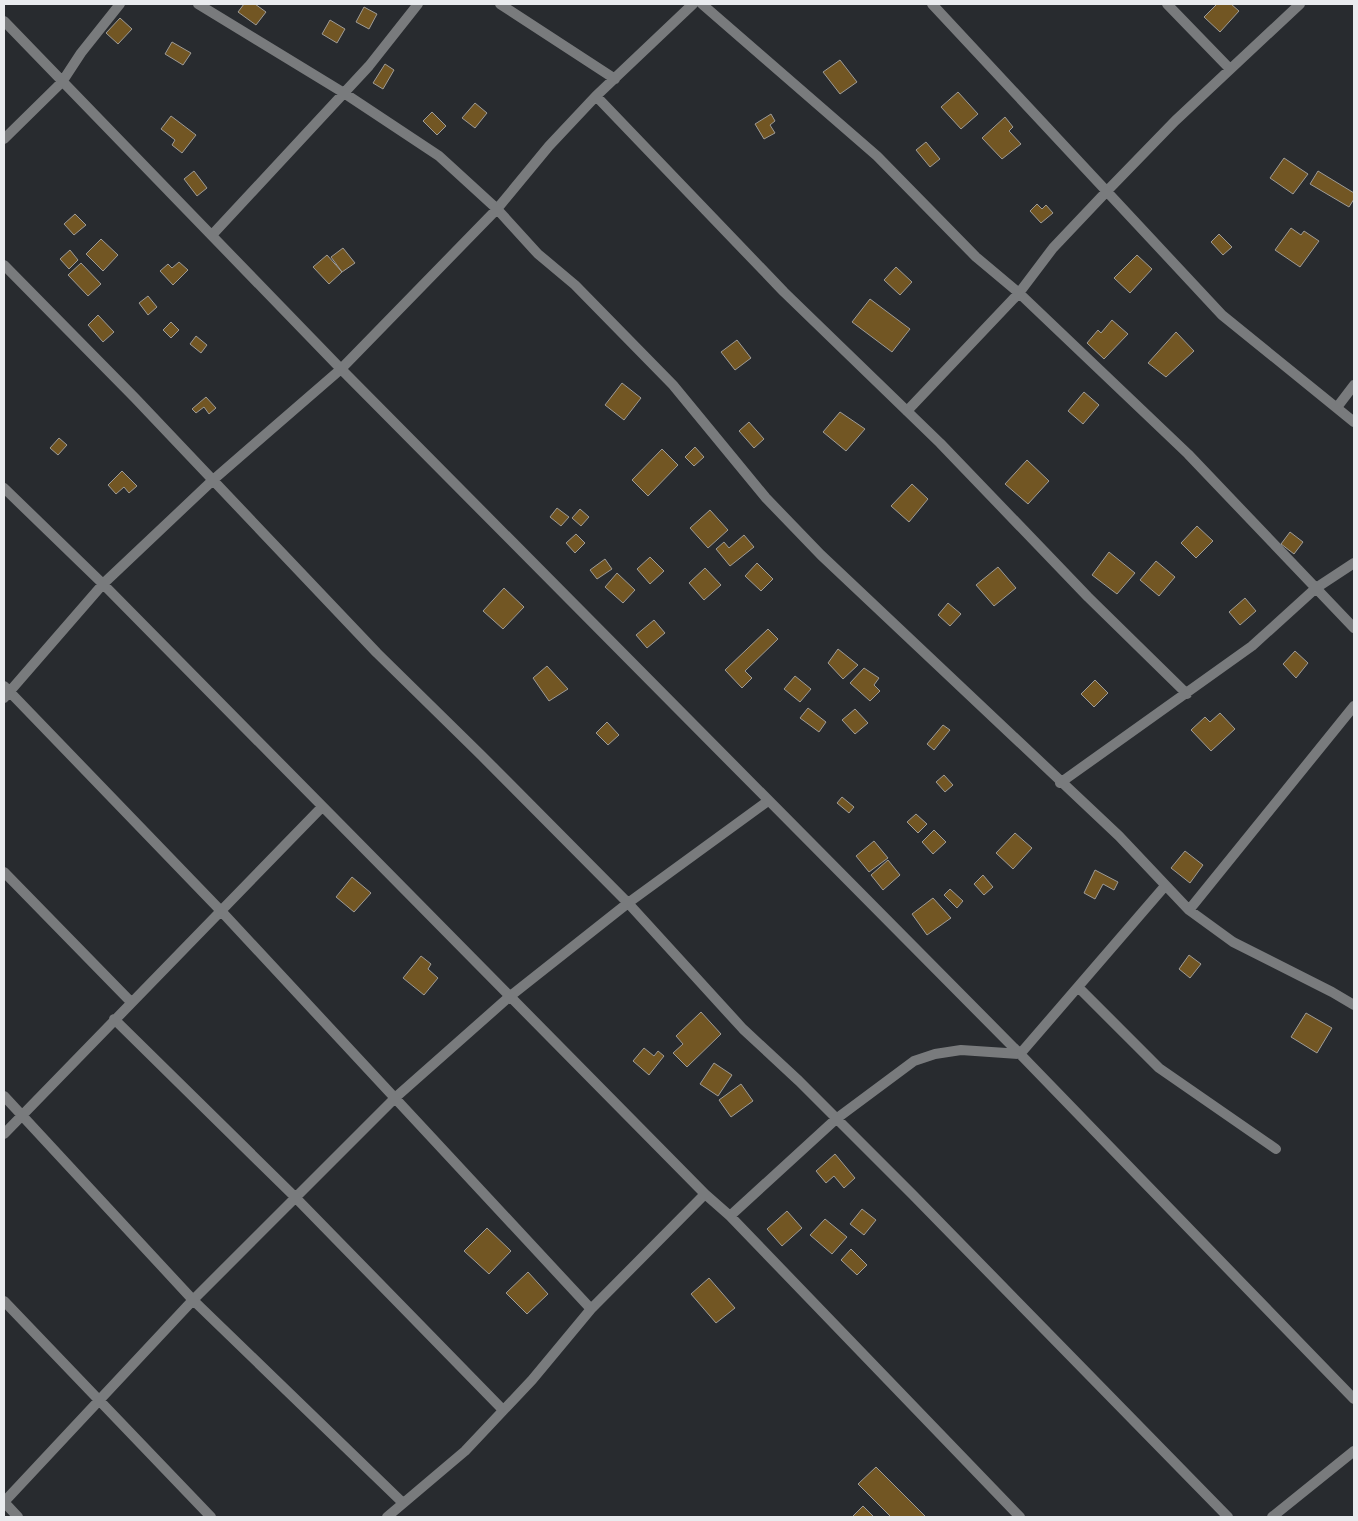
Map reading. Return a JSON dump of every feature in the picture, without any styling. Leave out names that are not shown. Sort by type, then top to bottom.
[{"type":"street","points":[[4,139],[62,82],[81,53],[120,4]]},
{"type":"street","points":[[198,4],[344,93],[440,156],[497,209],[538,254],[574,285],[674,385],[766,498],[821,555],[1060,783],[1119,836],[1189,910],[1233,942],[1354,1005]]},
{"type":"street","points":[[212,236],[369,66],[418,4]]},
{"type":"street","points":[[500,4],[615,79]]},
{"type":"street","points":[[591,1310],[396,1097],[222,912],[6,692],[103,584],[213,480],[341,369],[497,209],[549,146],[596,96],[693,4]]},
{"type":"street","points":[[702,4],[877,156],[976,257],[1019,293],[1188,454],[1354,628]]},
{"type":"street","points":[[932,4],[1222,315],[1338,406],[1354,422]]},
{"type":"street","points":[[1166,4],[1230,69]]},
{"type":"street","points":[[907,411],[1019,293],[1053,248],[1107,191],[1230,69],[1300,4]]},
{"type":"street","points":[[4,21],[341,369],[1020,1054],[1354,1400]]},
{"type":"street","points":[[596,96],[784,292],[907,411],[1088,597],[1187,694]]},
{"type":"street","points":[[4,265],[213,480],[370,646],[628,903],[744,1029],[836,1119],[1228,1517]]},
{"type":"street","points":[[1338,406],[1354,385]]},
{"type":"street","points":[[4,488],[103,584],[509,997],[705,1194],[730,1216],[1020,1517]]},
{"type":"street","points":[[1060,783],[1252,646],[1316,588],[1354,563]]},
{"type":"street","points":[[1189,910],[1354,706]]},
{"type":"street","points":[[18,1517],[4,1502],[193,1300],[294,1196],[396,1097],[509,997],[628,903],[768,801]]},
{"type":"street","points":[[4,1134],[114,1019],[222,912],[322,807]]},
{"type":"street","points":[[4,872],[131,1002]]},
{"type":"street","points":[[1020,1054],[1165,886]]},
{"type":"street","points":[[1078,987],[1159,1068],[1276,1149]]},
{"type":"street","points":[[114,1019],[294,1196],[503,1410]]},
{"type":"street","points":[[730,1216],[836,1119],[914,1061],[935,1054],[961,1050],[1020,1054]]},
{"type":"street","points":[[4,1096],[193,1300],[403,1503]]},
{"type":"street","points":[[387,1517],[465,1451],[591,1310],[705,1194]]},
{"type":"street","points":[[4,1301],[211,1517]]},
{"type":"street","points":[[1272,1517],[1354,1450]]},
{"type":"building","points":[[244,4],[255,4],[266,12],[256,25],[238,12]]},
{"type":"building","points":[[1217,4],[1231,4],[1239,11],[1220,32],[1204,17]]},
{"type":"building","points":[[364,7],[377,14],[369,29],[356,22]]},
{"type":"building","points":[[120,18],[132,29],[118,44],[106,33]]},
{"type":"building","points":[[330,20],[345,29],[337,43],[322,34]]},
{"type":"building","points":[[172,42],[191,53],[183,65],[165,54]]},
{"type":"building","points":[[840,60],[857,82],[840,94],[823,72]]},
{"type":"building","points":[[385,64],[394,70],[383,89],[373,83]]},
{"type":"building","points":[[958,92],[978,114],[961,129],[941,107]]},
{"type":"building","points":[[475,103],[487,113],[475,128],[462,118]]},
{"type":"building","points":[[432,112],[446,126],[437,135],[423,121]]},
{"type":"building","points":[[771,114],[775,121],[770,125],[775,133],[764,139],[755,124]]},
{"type":"building","points":[[171,116],[196,135],[182,153],[172,145],[175,140],[161,129]]},
{"type":"building","points":[[1005,117],[1013,127],[1009,131],[1021,144],[1002,159],[982,138]]},
{"type":"building","points":[[926,142],[940,159],[930,167],[916,150]]},
{"type":"building","points":[[1284,158],[1308,174],[1293,194],[1270,178]]},
{"type":"building","points":[[194,171],[207,188],[197,196],[184,179]]},
{"type":"building","points":[[1318,171],[1354,193],[1354,199],[1349,207],[1310,184]]},
{"type":"building","points":[[1037,204],[1042,209],[1046,205],[1053,213],[1041,223],[1030,211]]},
{"type":"building","points":[[75,214],[86,225],[74,235],[64,224]]},
{"type":"building","points":[[1291,228],[1301,235],[1304,231],[1319,241],[1300,267],[1275,250]]},
{"type":"building","points":[[1219,234],[1232,247],[1223,255],[1211,242]]},
{"type":"building","points":[[101,239],[118,255],[103,271],[86,254]]},
{"type":"building","points":[[343,248],[355,263],[342,272],[331,257]]},
{"type":"building","points":[[70,250],[78,260],[69,269],[60,259]]},
{"type":"building","points":[[327,255],[342,272],[329,284],[313,267]]},
{"type":"building","points":[[1137,255],[1152,269],[1130,293],[1114,278]]},
{"type":"building","points":[[179,262],[188,270],[173,285],[160,271],[168,264],[172,268]]},
{"type":"building","points":[[81,263],[101,284],[88,296],[68,275]]},
{"type":"building","points":[[896,267],[912,282],[900,295],[884,280]]},
{"type":"building","points":[[148,296],[157,307],[148,315],[139,303]]},
{"type":"building","points":[[870,299],[910,329],[892,352],[852,322]]},
{"type":"building","points":[[98,315],[114,332],[103,342],[88,325]]},
{"type":"building","points":[[1112,320],[1128,334],[1104,359],[1087,343],[1098,330],[1101,333]]},
{"type":"building","points":[[171,322],[179,330],[171,338],[163,330]]},
{"type":"building","points":[[1176,332],[1194,351],[1166,377],[1148,363]]},
{"type":"building","points":[[196,336],[207,345],[201,353],[190,344]]},
{"type":"building","points":[[737,340],[751,358],[735,370],[721,352]]},
{"type":"building","points":[[622,383],[641,398],[624,420],[605,405]]},
{"type":"building","points":[[1084,392],[1099,405],[1083,424],[1068,411]]},
{"type":"building","points":[[206,397],[216,408],[209,414],[204,407],[196,413],[192,409]]},
{"type":"building","points":[[840,412],[865,429],[846,451],[823,432]]},
{"type":"building","points":[[749,422],[764,439],[754,448],[739,431]]},
{"type":"building","points":[[59,438],[67,445],[58,455],[50,448]]},
{"type":"building","points":[[695,447],[704,457],[694,466],[685,457]]},
{"type":"building","points":[[662,449],[678,465],[648,496],[632,480]]},
{"type":"building","points":[[1027,460],[1049,481],[1028,504],[1005,484]]},
{"type":"building","points":[[122,471],[137,486],[129,493],[124,487],[116,494],[108,485]]},
{"type":"building","points":[[912,484],[928,499],[909,522],[891,506]]},
{"type":"building","points":[[557,508],[569,517],[561,526],[550,517]]},
{"type":"building","points":[[580,509],[589,517],[581,526],[572,518]]},
{"type":"building","points":[[710,510],[728,530],[708,548],[690,528]]},
{"type":"building","points":[[1197,526],[1213,541],[1196,558],[1181,543]]},
{"type":"building","points":[[1290,532],[1303,542],[1294,554],[1281,544]]},
{"type":"building","points":[[576,534],[585,543],[575,553],[566,543]]},
{"type":"building","points":[[744,535],[754,547],[730,566],[716,549],[724,542],[729,548]]},
{"type":"building","points":[[1109,552],[1135,573],[1117,594],[1092,575]]},
{"type":"building","points":[[650,557],[664,571],[650,584],[637,569]]},
{"type":"building","points":[[605,559],[612,569],[597,579],[590,570]]},
{"type":"building","points":[[1156,561],[1175,577],[1159,596],[1140,580]]},
{"type":"building","points":[[757,563],[773,579],[761,591],[745,576]]},
{"type":"building","points":[[998,567],[1016,588],[994,606],[976,585]]},
{"type":"building","points":[[705,568],[721,585],[704,600],[689,583]]},
{"type":"building","points":[[617,573],[635,590],[623,603],[605,587]]},
{"type":"building","points":[[504,588],[524,607],[503,629],[483,611]]},
{"type":"building","points":[[1245,598],[1256,611],[1240,625],[1229,612]]},
{"type":"building","points":[[948,603],[961,614],[950,626],[938,615]]},
{"type":"building","points":[[654,620],[665,633],[647,648],[636,635]]},
{"type":"building","points":[[768,629],[778,639],[745,671],[752,678],[742,688],[725,670]]},
{"type":"building","points":[[838,649],[858,665],[843,679],[828,663]]},
{"type":"building","points":[[1295,651],[1308,663],[1296,678],[1283,664]]},
{"type":"building","points":[[547,666],[568,689],[549,701],[533,678]]},
{"type":"building","points":[[864,668],[879,678],[874,685],[880,691],[870,701],[850,683]]},
{"type":"building","points":[[795,676],[811,689],[800,702],[784,689]]},
{"type":"building","points":[[1095,680],[1108,693],[1094,707],[1081,694]]},
{"type":"building","points":[[808,708],[826,722],[819,732],[800,718]]},
{"type":"building","points":[[855,709],[868,723],[855,734],[842,720]]},
{"type":"building","points":[[1220,713],[1235,729],[1211,751],[1191,730],[1205,717],[1210,722]]},
{"type":"building","points":[[607,722],[619,735],[608,745],[596,733]]},
{"type":"building","points":[[943,725],[950,730],[934,750],[927,744]]},
{"type":"building","points":[[944,775],[953,785],[945,792],[936,782]]},
{"type":"building","points":[[842,797],[854,807],[849,813],[837,803]]},
{"type":"building","points":[[916,814],[927,824],[918,833],[907,822]]},
{"type":"building","points":[[934,830],[946,842],[933,854],[922,842]]},
{"type":"building","points":[[1015,833],[1032,848],[1013,869],[996,853]]},
{"type":"building","points":[[874,841],[888,858],[869,872],[856,856]]},
{"type":"building","points":[[1185,851],[1203,865],[1190,883],[1171,868]]},
{"type":"building","points":[[888,860],[900,875],[883,890],[871,875]]},
{"type":"building","points":[[1095,870],[1118,882],[1114,890],[1103,884],[1095,899],[1084,893]]},
{"type":"building","points":[[983,875],[993,887],[984,895],[974,884]]},
{"type":"building","points":[[352,877],[371,893],[354,912],[336,897]]},
{"type":"building","points":[[950,889],[963,901],[957,908],[944,895]]},
{"type":"building","points":[[933,898],[951,918],[927,935],[912,914]]},
{"type":"building","points":[[1189,955],[1201,964],[1190,978],[1179,969]]},
{"type":"building","points":[[421,956],[431,964],[428,969],[438,978],[424,995],[403,978]]},
{"type":"building","points":[[701,1012],[721,1034],[687,1067],[673,1053],[683,1044],[676,1036]]},
{"type":"building","points":[[1306,1013],[1332,1028],[1317,1053],[1291,1037]]},
{"type":"building","points":[[644,1048],[654,1056],[658,1051],[664,1056],[649,1075],[633,1061]]},
{"type":"building","points":[[714,1063],[732,1075],[718,1096],[700,1084]]},
{"type":"building","points":[[741,1084],[753,1101],[731,1117],[719,1100]]},
{"type":"building","points":[[835,1154],[855,1178],[844,1188],[834,1176],[826,1183],[816,1171]]},
{"type":"building","points":[[862,1209],[876,1220],[864,1235],[850,1224]]},
{"type":"building","points":[[787,1211],[802,1228],[782,1246],[767,1229]]},
{"type":"building","points":[[825,1219],[847,1237],[832,1254],[810,1235]]},
{"type":"building","points":[[487,1228],[511,1251],[489,1274],[464,1251]]},
{"type":"building","points":[[851,1249],[867,1265],[857,1275],[841,1260]]},
{"type":"building","points":[[528,1272],[548,1294],[527,1314],[506,1293]]},
{"type":"building","points":[[709,1278],[735,1308],[716,1323],[691,1294]]},
{"type":"building","points":[[876,1467],[926,1517],[891,1517],[858,1484]]},
{"type":"building","points":[[863,1506],[874,1517],[852,1517]]}]
